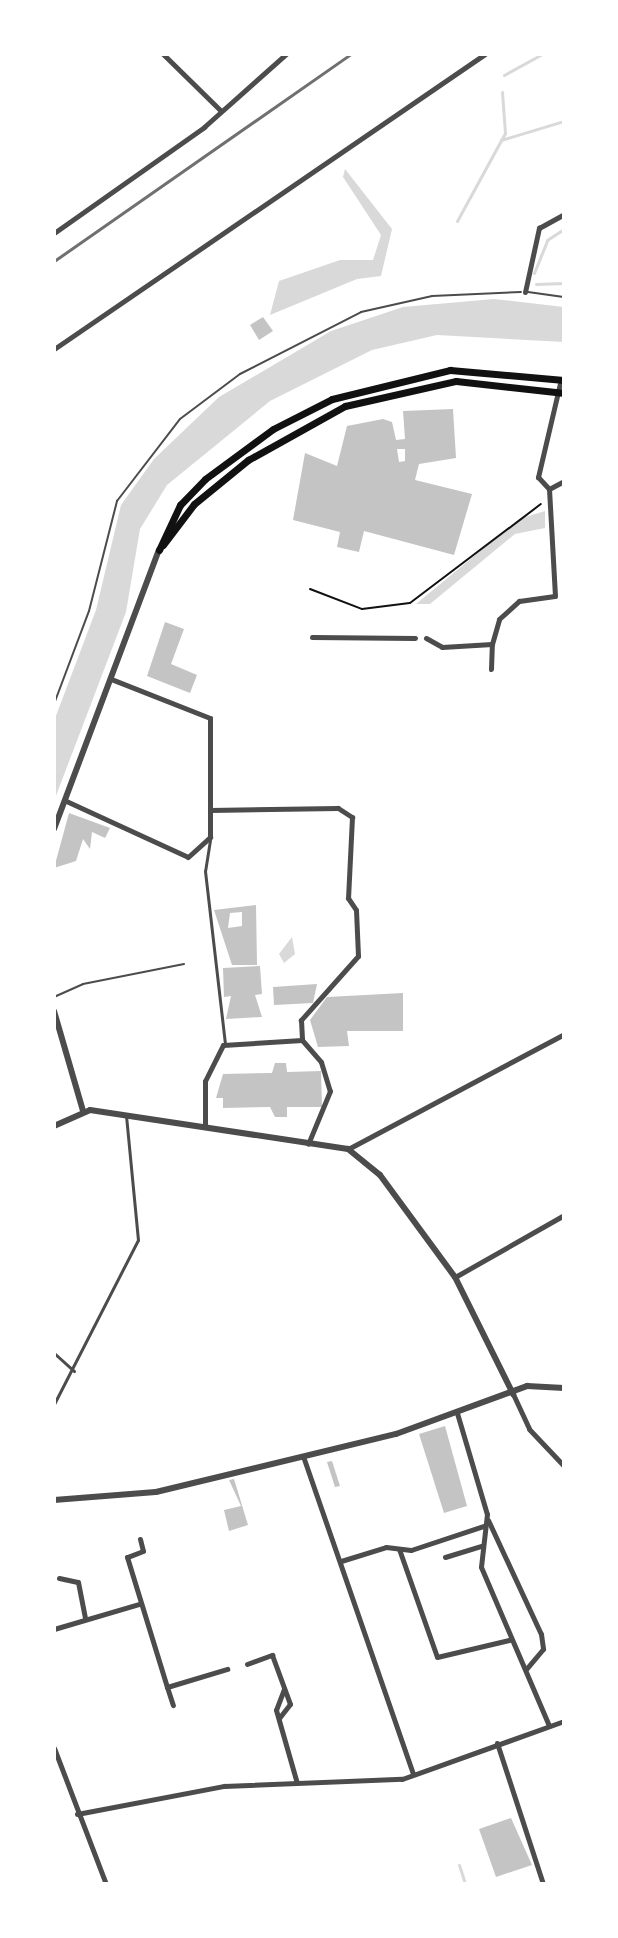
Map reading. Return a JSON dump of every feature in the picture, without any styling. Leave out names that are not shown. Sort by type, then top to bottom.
[{"type":"main road","points":[[159,550],[180,505],[205,479],[273,429],[332,399],[450,370],[563,380]]},
{"type":"main road","points":[[159,550],[185,512],[236,469],[345,406],[447,382],[561,392]]},
{"type":"street","points":[[163,54],[220,110]]},
{"type":"street","points":[[54,233],[220,110],[286,54]]},
{"type":"street","points":[[54,349],[485,54]]},
{"type":"street","points":[[525,292],[543,220],[564,214]]},
{"type":"street","points":[[491,669],[492,644],[499,619],[519,601],[555,596],[556,509],[549,489],[538,477],[563,380]]},
{"type":"street","points":[[549,489],[564,481]]},
{"type":"street","points":[[54,829],[159,550]]},
{"type":"street","points":[[312,637],[415,638]]},
{"type":"street","points":[[426,638],[442,647],[492,644]]},
{"type":"street","points":[[111,679],[210,718],[210,837],[205,871],[225,1043],[205,1081],[205,1124]]},
{"type":"street","points":[[64,800],[188,857],[210,837]]},
{"type":"street","points":[[210,810],[338,808],[352,817],[348,898],[356,910],[358,956],[301,1020],[302,1040],[321,1062],[329,1099],[308,1145]]},
{"type":"street","points":[[54,1011],[83,1111]]},
{"type":"street","points":[[348,1149],[564,1034]]},
{"type":"street","points":[[225,1043],[302,1040]]},
{"type":"street","points":[[54,1126],[83,1111],[205,1124],[308,1145],[348,1149],[380,1175],[455,1277],[529,1429],[564,1466]]},
{"type":"street","points":[[54,1404],[74,1371],[138,1240],[126,1115]]},
{"type":"street","points":[[455,1277],[564,1215]]},
{"type":"street","points":[[54,1353],[74,1371]]},
{"type":"street","points":[[54,1500],[144,1494],[304,1459],[457,1413],[535,1384],[564,1388]]},
{"type":"street","points":[[457,1413],[488,1519],[541,1634],[543,1649],[527,1668]]},
{"type":"street","points":[[304,1459],[413,1773]]},
{"type":"street","points":[[488,1519],[481,1546],[481,1567],[509,1640],[527,1668],[549,1726]]},
{"type":"street","points":[[341,1561],[484,1526]]},
{"type":"street","points":[[140,1539],[143,1551],[127,1557],[139,1604],[173,1705]]},
{"type":"street","points":[[445,1557],[481,1546]]},
{"type":"street","points":[[399,1549],[437,1657],[509,1640]]},
{"type":"street","points":[[59,1578],[78,1582],[85,1617]]},
{"type":"street","points":[[54,1629],[85,1617],[139,1604]]},
{"type":"street","points":[[247,1664],[272,1655],[290,1709],[279,1718]]},
{"type":"street","points":[[167,1687],[227,1669]]},
{"type":"street","points":[[284,1689],[279,1718],[297,1783]]},
{"type":"street","points":[[77,1814],[170,1793],[413,1773],[564,1721]]},
{"type":"street","points":[[497,1743],[543,1884]]},
{"type":"street","points":[[54,1748],[106,1884]]},
{"type":"lane","points":[[54,704],[89,611],[117,501],[180,419],[240,374],[361,312],[432,296],[525,292],[564,297]]},
{"type":"lane","points":[[54,997],[83,984],[184,964]]},
{"type":"path","points":[[310,589],[362,609],[410,603],[528,509],[556,509]]},
{"type":"shaded area","points":[[345,169],[392,229],[381,276],[357,279],[270,315],[279,281],[340,260],[373,260],[381,235],[343,177]]},
{"type":"shaded area","points":[[494,299],[564,307],[564,342],[437,335],[372,350],[270,401],[167,485],[140,529],[126,612],[54,801],[54,721],[96,610],[121,505],[154,459],[219,397],[331,331],[403,307]]},
{"type":"shaded area","points":[[545,511],[545,528],[515,534],[430,604],[416,604],[519,519]]},
{"type":"shaded area","points":[[292,937],[295,954],[284,963],[279,954]]},
{"type":"building","points":[[263,317],[273,331],[259,340],[250,325]]},
{"type":"building","points":[[453,409],[456,458],[419,464],[415,480],[472,494],[454,555],[364,531],[359,552],[337,547],[340,532],[293,520],[305,453],[337,466],[347,426],[383,419],[392,422],[396,440],[405,439],[403,411]],"holes":[[[397,449],[405,449],[405,461],[399,462]]]},
{"type":"building","points":[[165,622],[184,629],[171,664],[197,675],[190,693],[147,676]]},
{"type":"building","points":[[69,813],[110,828],[105,838],[92,832],[90,849],[83,839],[76,861],[54,868]]},
{"type":"building","points":[[256,905],[257,965],[232,965],[214,910]],"holes":[[[242,912],[242,926],[228,928],[230,913]]]},
{"type":"building","points":[[260,966],[262,994],[255,995],[262,1017],[226,1019],[231,996],[224,997],[223,968]]},
{"type":"building","points":[[317,984],[313,1003],[274,1005],[273,987]]},
{"type":"building","points":[[403,993],[403,1031],[347,1031],[349,1046],[318,1047],[310,1020],[327,997]]},
{"type":"building","points":[[275,1063],[286,1063],[287,1072],[321,1071],[322,1107],[287,1107],[287,1117],[275,1117],[270,1107],[223,1108],[223,1098],[216,1098],[223,1074],[272,1073]]},
{"type":"building","points":[[445,1426],[467,1506],[444,1513],[419,1434]]},
{"type":"building","points":[[332,1461],[340,1486],[335,1487],[327,1462]]},
{"type":"building","points":[[234,1479],[248,1525],[229,1531],[224,1510],[241,1506],[229,1480]]},
{"type":"building","points":[[511,1818],[532,1865],[496,1877],[479,1829]]},
{"type":"waterway","points":[[504,75],[542,54]]},
{"type":"waterway","points":[[457,221],[505,133],[502,92]]},
{"type":"waterway","points":[[501,140],[564,121]]},
{"type":"waterway","points":[[534,273],[547,240],[564,229]]},
{"type":"waterway","points":[[536,284],[564,283]]},
{"type":"waterway","points":[[459,1865],[465,1884]]},
{"type":"railway","points":[[54,261],[351,54]]}]
